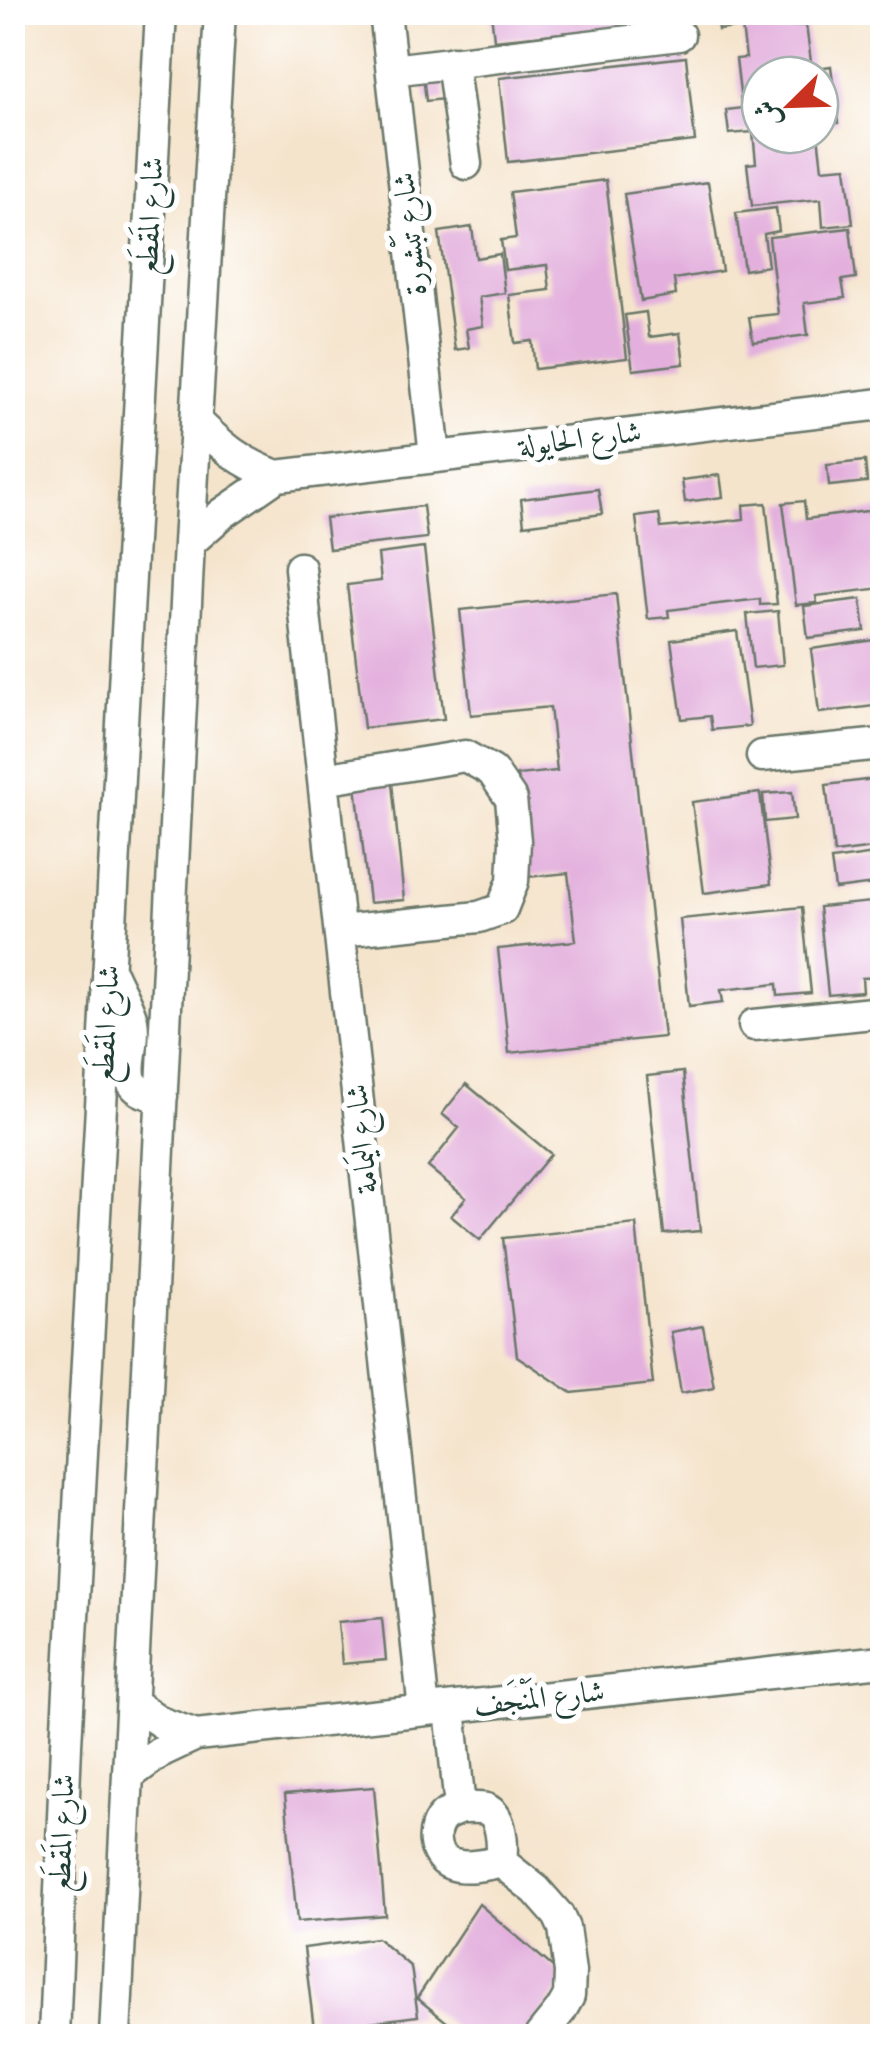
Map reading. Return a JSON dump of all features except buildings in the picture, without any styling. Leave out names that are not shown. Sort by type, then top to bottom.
[{"type":"street","name":"شارع المَقطَع","points":[[54,2036],[67,1725],[161,12]]},
{"type":"street","points":[[202,344],[194,235],[205,12]]},
{"type":"street","name":"شارع المَقطَع","points":[[115,2036],[220,12]]},
{"type":"street","name":"شارع تَبْشورة","points":[[385,12],[436,456]]},
{"type":"street","points":[[392,70],[679,34]]},
{"type":"street","points":[[452,62],[466,164]]},
{"type":"street","name":"شارع الحايولة","points":[[190,543],[222,514],[277,476],[882,404]]},
{"type":"street","points":[[196,422],[228,452],[277,476]]},
{"type":"street","name":"شارع اليَمامة","points":[[300,568],[340,931],[437,1709],[460,1808]]},
{"type":"street","points":[[762,756],[882,744]]},
{"type":"street","points":[[323,779],[465,756],[492,772],[511,799],[513,881],[502,908],[480,917],[340,931]]},
{"type":"street","points":[[109,968],[132,1022],[129,1073],[134,1086],[143,1094],[162,1096]]},
{"type":"street","points":[[754,1025],[882,1012]]},
{"type":"street","name":"شارع المَنْجَف","points":[[128,1776],[162,1751],[196,1734],[882,1661]]},
{"type":"street","name":"شارع المَنْجَف","points":[[132,1703],[162,1723],[196,1734]]},
{"type":"street","points":[[501,1862],[500,1829],[495,1816],[487,1810],[460,1808],[444,1815],[437,1826],[435,1846],[446,1863],[462,1867],[501,1862],[536,1890],[564,1928],[569,1996],[540,2036]]}]
